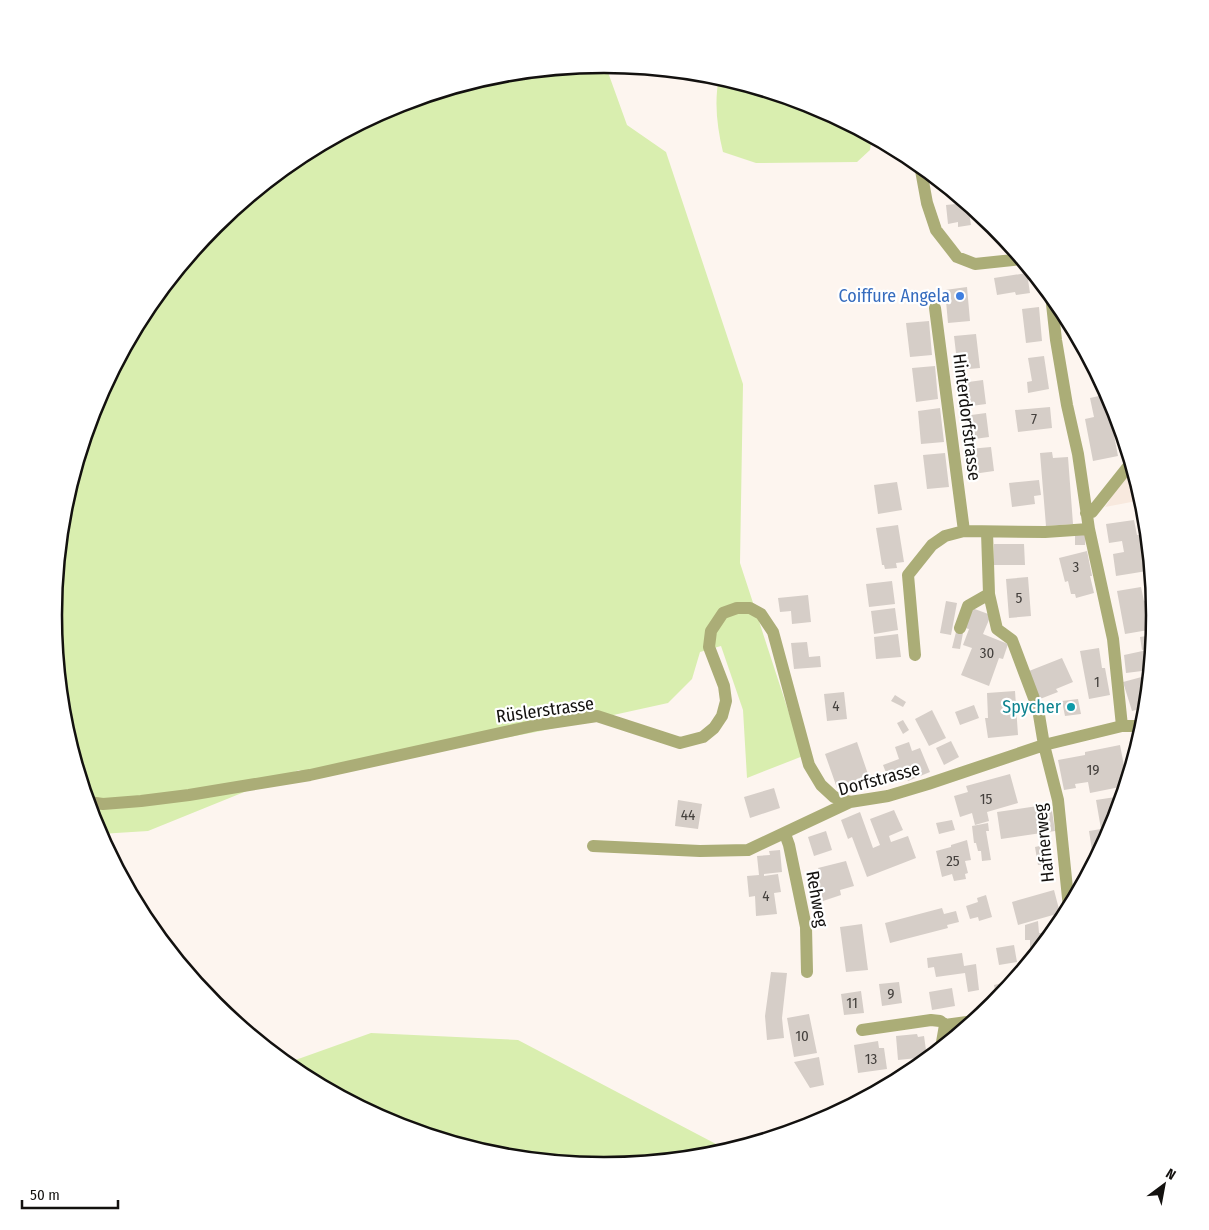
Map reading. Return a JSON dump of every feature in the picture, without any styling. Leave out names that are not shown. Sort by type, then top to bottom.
[{"type":"street","points":[[922,176],[927,202],[936,230],[957,257],[974,264],[1014,260]]},
{"type":"street","name":"Hinterdorfstrasse","points":[[935,308],[964,531]]},
{"type":"street","points":[[1053,311],[1067,405],[1078,454],[1086,513],[1113,639],[1122,726]]},
{"type":"street","points":[[1086,513],[1092,512],[1126,469]]},
{"type":"street","points":[[915,655],[908,575],[932,545],[945,536],[964,531],[1046,532],[1089,528]]},
{"type":"street","name":"Hafnerweg","points":[[987,532],[989,594],[997,629],[1012,640],[1038,709],[1044,745],[1058,800],[1068,896]]},
{"type":"street","points":[[960,628],[968,606],[989,594]]},
{"type":"street","name":"Rüslerstrasse","points":[[97,803],[141,801],[300,776],[536,726],[597,716],[680,743],[703,736],[714,728],[722,716],[726,701],[724,686],[709,647],[711,631],[723,613],[737,608],[750,608],[761,614],[773,632],[809,766],[821,785],[834,798],[850,802]]},
{"type":"street","name":"Dorfstrasse","points":[[593,846],[700,851],[748,850],[850,802],[888,796],[1044,745],[1122,726],[1135,726]]},
{"type":"street","name":"Rehweg","points":[[785,834],[805,920],[806,972]]},
{"type":"street","points":[[862,1030],[931,1020],[940,1021],[945,1025],[962,1022]]},
{"type":"street","points":[[943,1038],[945,1025]]},
{"type":"shaded area","points":[[1127,473],[1134,501],[1105,507]]},
{"type":"green space","points":[[608,73],[627,125],[666,152],[743,384],[740,563],[803,756],[747,778],[743,710],[721,646],[700,652],[692,679],[668,703],[536,732],[310,775],[299,770],[148,831],[109,833],[104,822],[91,789],[73,721],[67,686],[62,615],[67,544],[81,475],[91,441],[104,408],[118,375],[135,344],[175,285],[221,232],[275,185],[303,164],[334,146],[397,114],[464,91],[534,78],[569,74]]},
{"type":"green space","points":[[718,85],[779,102],[812,114],[844,129],[871,143],[870,150],[857,162],[756,163],[723,152],[717,115]]},
{"type":"green space","points":[[371,1033],[518,1040],[717,1145],[640,1156],[604,1157],[569,1156],[499,1147],[464,1139],[397,1116],[333,1084],[295,1060]]},
{"type":"building","points":[[957,204],[969,215],[971,225],[958,227],[958,222],[948,224],[946,205]]},
{"type":"building","points":[[1025,273],[1028,277],[1030,293],[1016,295],[1015,292],[997,295],[994,278]]},
{"type":"building","points":[[967,287],[970,321],[948,323],[945,290]]},
{"type":"building","points":[[1039,307],[1042,341],[1026,343],[1022,309]]},
{"type":"building","points":[[929,321],[932,355],[910,357],[906,323]]},
{"type":"building","points":[[976,334],[980,368],[958,370],[954,336]]},
{"type":"building","points":[[1044,356],[1049,389],[1028,393],[1027,382],[1032,381],[1028,358]]},
{"type":"building","points":[[935,366],[938,399],[916,402],[912,368]]},
{"type":"building","points":[[983,380],[986,404],[964,407],[961,383]]},
{"type":"building","points":[[1100,396],[1112,427],[1118,456],[1093,461],[1085,419],[1094,417],[1090,398]]},
{"type":"building","points":[[1050,407],[1052,428],[1018,432],[1015,410]]},
{"type":"building","points":[[940,408],[944,442],[921,444],[918,411]]},
{"type":"building","points":[[986,413],[989,437],[967,440],[964,416]]},
{"type":"building","points":[[991,447],[994,471],[973,474],[969,449]]},
{"type":"building","points":[[1052,452],[1053,458],[1068,457],[1073,524],[1046,526],[1040,453]]},
{"type":"building","points":[[945,453],[949,487],[927,489],[923,455]]},
{"type":"building","points":[[1039,480],[1041,495],[1034,496],[1035,504],[1012,507],[1009,483]]},
{"type":"building","points":[[897,482],[902,510],[878,514],[874,485]]},
{"type":"building","points":[[1134,520],[1137,535],[1140,535],[1144,571],[1116,576],[1113,554],[1124,552],[1122,541],[1109,543],[1106,524]]},
{"type":"building","points":[[898,525],[904,562],[896,563],[897,568],[885,569],[884,565],[882,565],[876,528]]},
{"type":"building","points":[[1075,535],[1086,535],[1085,545],[1075,545]]},
{"type":"building","points":[[994,544],[1024,544],[1025,565],[994,565]]},
{"type":"building","points":[[1087,551],[1094,593],[1076,598],[1075,594],[1071,594],[1068,581],[1065,582],[1059,558]]},
{"type":"building","points":[[1028,577],[1031,616],[1009,618],[1006,579]]},
{"type":"building","points":[[892,581],[895,604],[869,607],[866,584]]},
{"type":"building","points":[[1141,587],[1144,601],[1146,601],[1146,630],[1125,634],[1117,591]]},
{"type":"building","points":[[808,595],[811,622],[792,624],[791,611],[780,612],[778,598]]},
{"type":"building","points":[[946,601],[957,603],[951,635],[940,633]]},
{"type":"building","points":[[895,608],[898,630],[874,634],[871,611]]},
{"type":"building","points":[[972,608],[991,615],[983,634],[1008,644],[1003,659],[999,658],[989,686],[961,675],[972,648],[963,645],[969,629],[965,628]]},
{"type":"building","points":[[956,632],[963,633],[960,649],[952,648]]},
{"type":"building","points":[[898,634],[901,657],[876,659],[874,637]]},
{"type":"building","points":[[1145,636],[1145,649],[1142,650],[1140,637]]},
{"type":"building","points":[[807,642],[809,657],[820,656],[821,667],[794,669],[791,643]]},
{"type":"building","points":[[1099,648],[1102,668],[1105,668],[1110,695],[1089,699],[1080,651]]},
{"type":"building","points":[[1145,651],[1143,671],[1126,673],[1124,655]]},
{"type":"building","points":[[1062,658],[1073,682],[1056,689],[1058,692],[1040,699],[1029,671]]},
{"type":"building","points":[[1143,677],[1138,709],[1132,711],[1123,682]]},
{"type":"building","points":[[1015,691],[1018,735],[988,738],[985,718],[988,718],[987,693]]},
{"type":"building","points":[[844,692],[847,719],[827,721],[824,694]]},
{"type":"building","points":[[895,695],[906,702],[903,707],[891,701]]},
{"type":"building","name":"Spycher","points":[[1078,699],[1081,714],[1065,716],[1062,701]]},
{"type":"building","points":[[974,705],[979,718],[960,725],[955,712]]},
{"type":"building","points":[[932,710],[946,738],[929,746],[915,719]]},
{"type":"building","points":[[903,720],[909,730],[903,734],[897,723]]},
{"type":"building","points":[[951,741],[959,757],[944,765],[936,748]]},
{"type":"building","points":[[857,742],[870,780],[846,789],[844,785],[837,788],[825,754]]},
{"type":"building","points":[[909,742],[912,751],[920,748],[930,772],[908,781],[906,777],[890,783],[883,765],[899,759],[895,747]]},
{"type":"building","points":[[1120,745],[1124,767],[1118,787],[1090,793],[1088,782],[1075,784],[1076,788],[1064,790],[1058,760],[1085,755],[1085,752]]},
{"type":"building","points":[[1010,774],[1018,803],[987,812],[989,821],[975,825],[972,813],[960,817],[954,796],[968,792],[966,786]]},
{"type":"building","points":[[774,788],[780,808],[750,818],[744,797]]},
{"type":"building","points":[[1115,797],[1092,852],[1089,831],[1101,829],[1096,800]]},
{"type":"building","points":[[678,800],[702,804],[698,829],[675,826]]},
{"type":"building","points":[[1051,804],[1055,831],[1001,839],[997,812]]},
{"type":"building","points":[[894,810],[903,830],[889,836],[891,842],[908,836],[916,858],[867,877],[852,837],[848,839],[841,820],[860,812],[873,848],[880,845],[870,819]]},
{"type":"building","points":[[952,820],[955,830],[939,834],[936,823]]},
{"type":"building","points":[[988,823],[989,831],[986,831],[991,860],[982,861],[981,851],[978,851],[976,843],[974,843],[972,826]]},
{"type":"building","points":[[826,831],[832,850],[814,856],[808,837]]},
{"type":"building","points":[[967,840],[971,860],[965,861],[968,873],[965,874],[966,879],[954,881],[952,874],[942,877],[936,851]]},
{"type":"building","points":[[1044,845],[1050,864],[1038,865],[1035,847]]},
{"type":"building","points":[[780,850],[782,872],[764,874],[764,876],[778,874],[781,892],[774,893],[777,914],[756,916],[755,896],[749,897],[747,876],[759,875],[757,856],[770,855],[769,851]]},
{"type":"building","points":[[846,861],[854,886],[840,890],[841,895],[820,902],[818,896],[815,897],[808,874],[819,870],[818,868]]},
{"type":"building","points":[[1054,890],[1059,910],[1056,914],[1018,925],[1012,902]]},
{"type":"building","points":[[986,895],[992,917],[979,921],[978,917],[970,919],[966,906],[978,902],[977,898]]},
{"type":"building","points":[[942,908],[944,914],[956,911],[959,922],[947,925],[948,928],[890,943],[885,923]]},
{"type":"building","points":[[1038,921],[1039,933],[1042,933],[1030,950],[1030,940],[1025,940],[1025,925]]},
{"type":"building","points":[[862,924],[868,970],[846,972],[840,927]]},
{"type":"building","points":[[1014,945],[1017,962],[999,965],[996,948]]},
{"type":"building","points":[[962,953],[964,966],[976,964],[979,990],[968,992],[965,973],[936,977],[934,967],[928,968],[927,958]]},
{"type":"building","points":[[771,972],[787,973],[782,1018],[784,1038],[767,1040],[765,1016]]},
{"type":"building","points":[[899,982],[902,1003],[882,1006],[879,984]]},
{"type":"building","points":[[1002,983],[995,990],[994,985]]},
{"type":"building","points":[[952,988],[955,1006],[932,1010],[929,992]]},
{"type":"building","points":[[861,991],[864,1013],[844,1015],[841,994]]},
{"type":"building","points":[[809,1014],[817,1053],[794,1057],[787,1018]]},
{"type":"building","points":[[917,1034],[918,1037],[924,1036],[926,1051],[917,1058],[898,1060],[896,1036]]},
{"type":"building","points":[[878,1041],[879,1048],[884,1048],[887,1069],[858,1073],[854,1045]]},
{"type":"building","points":[[819,1057],[824,1085],[810,1088],[794,1062]]},
{"type":"place","name":"Coiffure Angela","points":[[960,296]]},
{"type":"place","name":"Spycher","points":[[1071,707]]}]
